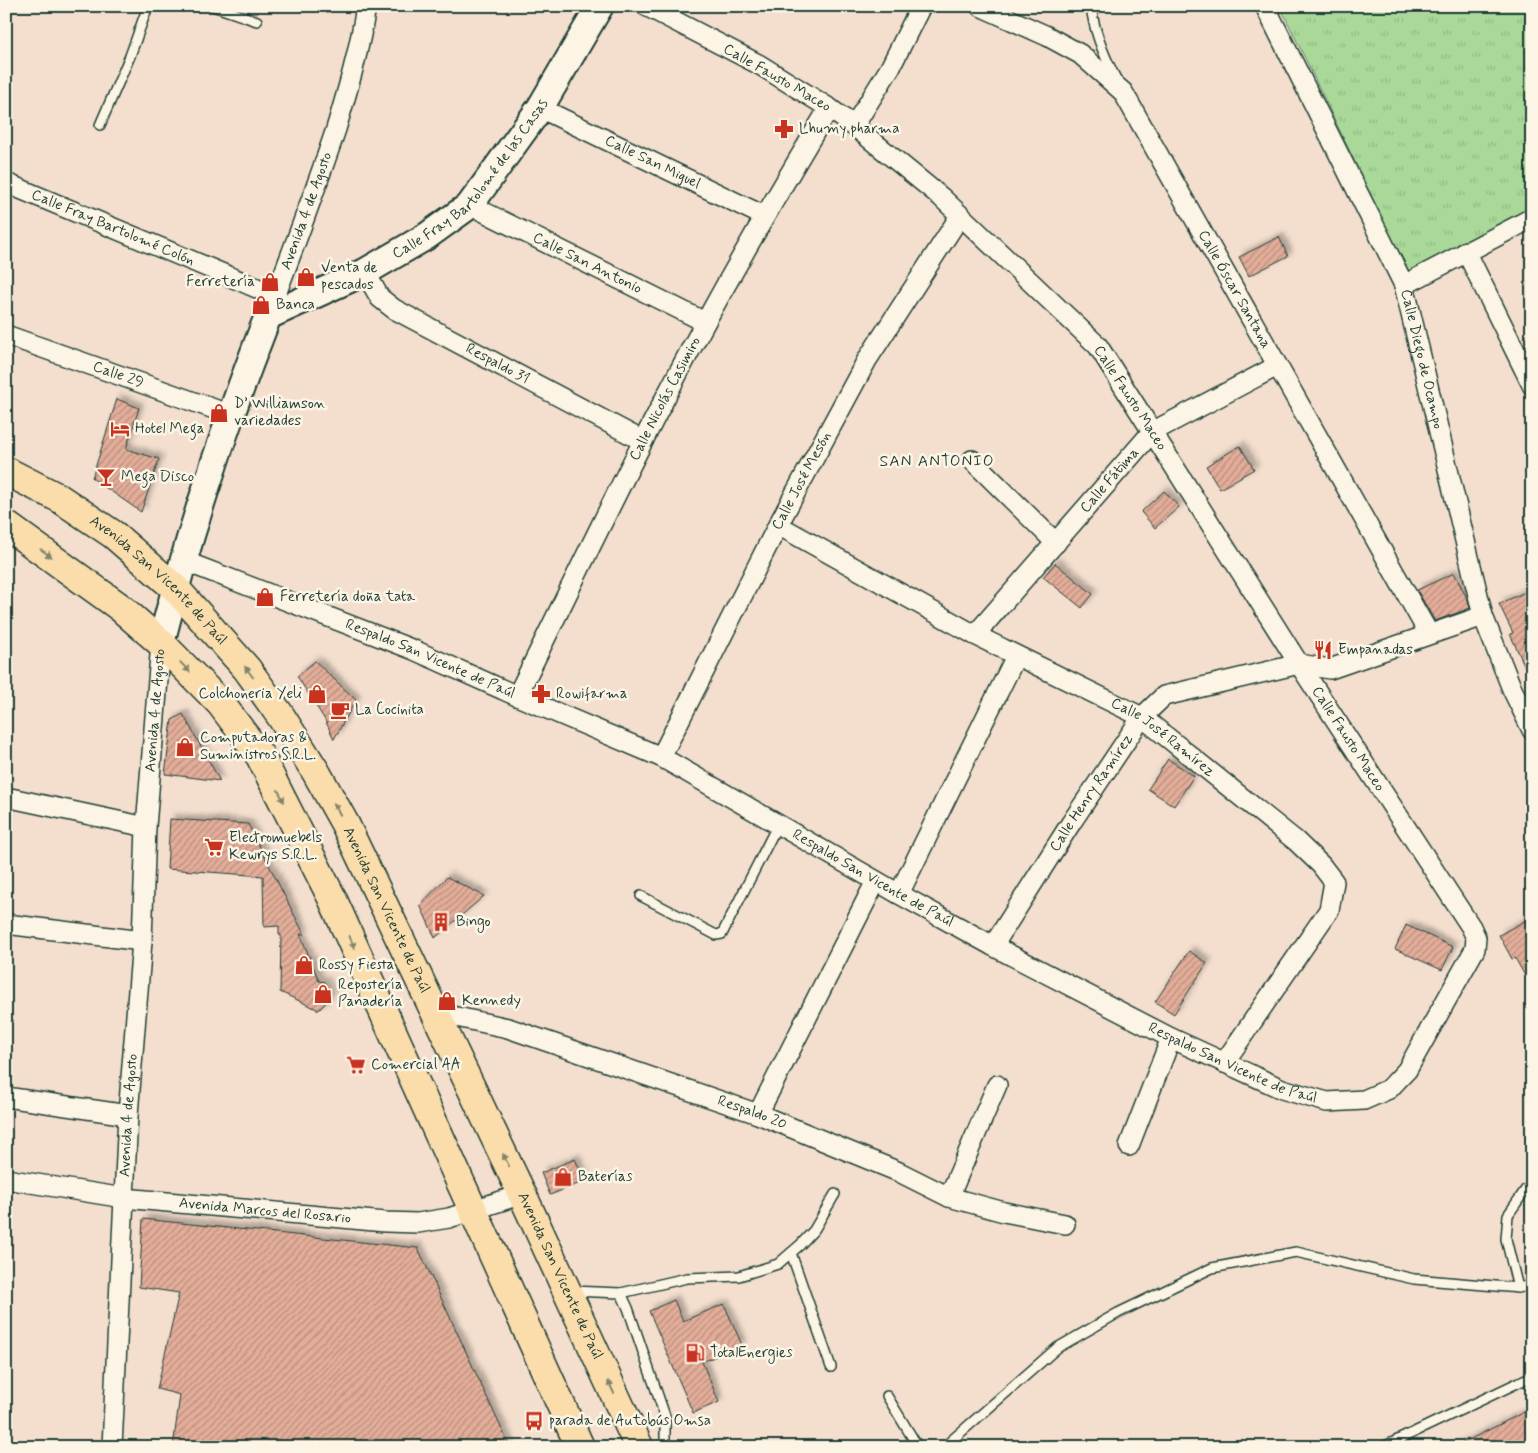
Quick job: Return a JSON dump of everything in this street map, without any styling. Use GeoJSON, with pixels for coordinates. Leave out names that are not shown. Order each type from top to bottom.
{"type":"FeatureCollection","features":[{"type":"Feature","properties":{"kind":"main road","name":"Calle Fray Bartolomé de las Casas"},"geometry":{"type":"LineString","coordinates":[[272,306],[365,272],[427,236],[470,205],[540,108],[600,6]]}},
{"type":"Feature","properties":{"kind":"main road","name":"Avenida 4 de Agosto"},"geometry":{"type":"LineString","coordinates":[[161,643],[175,588],[231,415],[272,306]]}},
{"type":"Feature","properties":{"kind":"main road","name":"Avenida San Vicente de Paúl"},"geometry":{"type":"LineString","coordinates":[[6,471],[59,498],[114,535],[175,588],[247,669],[280,716],[316,772],[345,824],[522,1194],[639,1447]]}},
{"type":"Feature","properties":{"kind":"main road"},"geometry":{"type":"LineString","coordinates":[[6,525],[121,608],[161,643],[221,704],[260,756],[332,898],[580,1447]]}},
{"type":"Feature","properties":{"kind":"street","name":"Avenida 4 de Agosto"},"geometry":{"type":"LineString","coordinates":[[272,306],[343,106],[362,36],[366,6]]}},
{"type":"Feature","properties":{"kind":"street","name":"Calle Fausto Maceo"},"geometry":{"type":"LineString","coordinates":[[646,6],[760,65],[854,126],[941,197],[1098,346],[1299,664],[1471,927]]}},
{"type":"Feature","properties":{"kind":"street"},"geometry":{"type":"LineString","coordinates":[[854,126],[890,68],[921,6]]}},
{"type":"Feature","properties":{"kind":"street","name":"Calle Óscar Santana"},"geometry":{"type":"LineString","coordinates":[[980,6],[1047,36],[1080,54],[1124,92],[1429,634]]}},
{"type":"Feature","properties":{"kind":"street","name":"Calle Diego de Ocampo"},"geometry":{"type":"LineString","coordinates":[[1265,6],[1404,285],[1483,616],[1512,688],[1532,730]]}},
{"type":"Feature","properties":{"kind":"street","name":"Calle San Miguel"},"geometry":{"type":"LineString","coordinates":[[540,108],[764,216]]}},
{"type":"Feature","properties":{"kind":"street","name":"Calle Nicolás Casimiro"},"geometry":{"type":"LineString","coordinates":[[517,696],[643,441],[705,322],[764,216],[829,108]]}},
{"type":"Feature","properties":{"kind":"street","name":"Calle Fray Bartolomé Colón"},"geometry":{"type":"LineString","coordinates":[[6,183],[135,235],[272,306]]}},
{"type":"Feature","properties":{"kind":"street","name":"Calle San Antonio"},"geometry":{"type":"LineString","coordinates":[[470,205],[705,322]]}},
{"type":"Feature","properties":{"kind":"street","name":"Calle José Mesón"},"geometry":{"type":"LineString","coordinates":[[661,757],[778,525],[867,360],[960,216]]}},
{"type":"Feature","properties":{"kind":"street"},"geometry":{"type":"LineString","coordinates":[[1404,285],[1532,218]]}},
{"type":"Feature","properties":{"kind":"street"},"geometry":{"type":"LineString","coordinates":[[1466,251],[1532,386]]}},
{"type":"Feature","properties":{"kind":"street","name":"Respaldo 31"},"geometry":{"type":"LineString","coordinates":[[365,272],[380,298],[394,310],[643,441]]}},
{"type":"Feature","properties":{"kind":"street","name":"Calle 29"},"geometry":{"type":"LineString","coordinates":[[6,334],[231,415]]}},
{"type":"Feature","properties":{"kind":"street","name":"Calle Fátima"},"geometry":{"type":"LineString","coordinates":[[975,635],[1152,432],[1277,366]]}},
{"type":"Feature","properties":{"kind":"street"},"geometry":{"type":"LineString","coordinates":[[972,460],[1056,543]]}},
{"type":"Feature","properties":{"kind":"street","name":"Calle José Ramírez"},"geometry":{"type":"LineString","coordinates":[[778,525],[975,635],[1142,717],[1296,841],[1322,865],[1334,882],[1328,910],[1224,1064]]}},
{"type":"Feature","properties":{"kind":"street","name":"Respaldo San Vicente de Paúl"},"geometry":{"type":"LineString","coordinates":[[184,561],[414,650],[661,757],[993,946],[1171,1038],[1282,1090],[1327,1102],[1364,1100],[1389,1089],[1407,1070],[1474,950],[1476,938],[1471,927]]}},
{"type":"Feature","properties":{"kind":"street","name":"Calle Henry Ramírez"},"geometry":{"type":"LineString","coordinates":[[993,946],[1071,823],[1142,717],[1164,696],[1299,664],[1330,669],[1483,616]]}},
{"type":"Feature","properties":{"kind":"street","name":"Avenida 4 de Agosto"},"geometry":{"type":"LineString","coordinates":[[112,1447],[128,1115],[142,941],[146,827],[161,643]]}},
{"type":"Feature","properties":{"kind":"street"},"geometry":{"type":"LineString","coordinates":[[899,894],[1016,656]]}},
{"type":"Feature","properties":{"kind":"street"},"geometry":{"type":"LineString","coordinates":[[6,797],[146,827]]}},
{"type":"Feature","properties":{"kind":"street"},"geometry":{"type":"LineString","coordinates":[[758,1114],[876,881]]}},
{"type":"Feature","properties":{"kind":"street"},"geometry":{"type":"LineString","coordinates":[[6,924],[142,941]]}},
{"type":"Feature","properties":{"kind":"street","name":"Respaldo 20"},"geometry":{"type":"LineString","coordinates":[[434,1012],[508,1028],[758,1114],[899,1172],[949,1197],[1004,1212],[1065,1224]]}},
{"type":"Feature","properties":{"kind":"street"},"geometry":{"type":"LineString","coordinates":[[1129,1146],[1171,1038]]}},
{"type":"Feature","properties":{"kind":"street"},"geometry":{"type":"LineString","coordinates":[[949,1197],[996,1085]]}},
{"type":"Feature","properties":{"kind":"street"},"geometry":{"type":"LineString","coordinates":[[6,1097],[128,1115]]}},
{"type":"Feature","properties":{"kind":"street","name":"Avenida Marcos del Rosario"},"geometry":{"type":"LineString","coordinates":[[6,1180],[124,1198],[385,1222],[418,1223],[449,1218],[522,1194]]}},
{"type":"Feature","properties":{"kind":"lane"},"geometry":{"type":"LineString","coordinates":[[100,125],[130,56],[148,6]]}},
{"type":"Feature","properties":{"kind":"lane"},"geometry":{"type":"LineString","coordinates":[[213,6],[257,22]]}},
{"type":"Feature","properties":{"kind":"lane"},"geometry":{"type":"LineString","coordinates":[[1091,6],[1093,22],[1105,59],[1124,92]]}},
{"type":"Feature","properties":{"kind":"lane"},"geometry":{"type":"LineString","coordinates":[[641,896],[716,936],[722,934],[778,824]]}},
{"type":"Feature","properties":{"kind":"lane"},"geometry":{"type":"LineString","coordinates":[[1518,1288],[1506,1239],[1508,1215],[1526,1189],[1532,1187]]}},
{"type":"Feature","properties":{"kind":"lane"},"geometry":{"type":"LineString","coordinates":[[566,1291],[621,1293],[687,1278],[739,1276],[778,1264],[814,1230],[835,1194]]}},
{"type":"Feature","properties":{"kind":"lane"},"geometry":{"type":"LineString","coordinates":[[944,1447],[1057,1348],[1118,1313],[1212,1268],[1296,1252],[1414,1279],[1518,1288],[1532,1285]]}},
{"type":"Feature","properties":{"kind":"lane"},"geometry":{"type":"LineString","coordinates":[[790,1253],[831,1367]]}},
{"type":"Feature","properties":{"kind":"lane"},"geometry":{"type":"LineString","coordinates":[[621,1293],[628,1308],[665,1416],[664,1447]]}},
{"type":"Feature","properties":{"kind":"lane"},"geometry":{"type":"LineString","coordinates":[[1383,1447],[1532,1376]]}},
{"type":"Feature","properties":{"kind":"lane"},"geometry":{"type":"LineString","coordinates":[[886,1396],[918,1447]]}},
{"type":"Feature","properties":{"kind":"green space"},"geometry":{"type":"Polygon","coordinates":[[[1280,6],[1532,6],[1532,213],[1409,275],[1280,6]]]}},
{"type":"Feature","properties":{"kind":"building"},"geometry":{"type":"Polygon","coordinates":[[[1279,237],[1288,256],[1249,276],[1239,257],[1279,237]]]}},
{"type":"Feature","properties":{"kind":"building"},"geometry":{"type":"Polygon","coordinates":[[[117,399],[139,408],[126,449],[159,459],[141,512],[92,478],[117,399]]]}},
{"type":"Feature","properties":{"kind":"building"},"geometry":{"type":"Polygon","coordinates":[[[1240,446],[1254,469],[1220,489],[1206,466],[1240,446]]]}},
{"type":"Feature","properties":{"kind":"building"},"geometry":{"type":"Polygon","coordinates":[[[1164,491],[1179,507],[1155,528],[1141,512],[1164,491]]]}},
{"type":"Feature","properties":{"kind":"building"},"geometry":{"type":"Polygon","coordinates":[[[1055,563],[1093,594],[1082,608],[1043,577],[1055,563]]]}},
{"type":"Feature","properties":{"kind":"building"},"geometry":{"type":"Polygon","coordinates":[[[1454,573],[1468,600],[1470,608],[1435,621],[1417,590],[1454,573]]]}},
{"type":"Feature","properties":{"kind":"building"},"geometry":{"type":"Polygon","coordinates":[[[1532,589],[1532,682],[1510,634],[1513,633],[1499,604],[1532,589]]]}},
{"type":"Feature","properties":{"kind":"building"},"geometry":{"type":"Polygon","coordinates":[[[315,661],[356,700],[334,739],[325,720],[297,676],[315,661]]]}},
{"type":"Feature","properties":{"kind":"building","name":"Computadoras & Suministros S.R.L."},"geometry":{"type":"Polygon","coordinates":[[[183,714],[220,781],[165,774],[172,720],[183,714]]]}},
{"type":"Feature","properties":{"kind":"building"},"geometry":{"type":"Polygon","coordinates":[[[1168,759],[1194,776],[1174,806],[1148,789],[1168,759]]]}},
{"type":"Feature","properties":{"kind":"building"},"geometry":{"type":"Polygon","coordinates":[[[170,819],[248,824],[304,934],[300,934],[319,981],[325,982],[331,997],[319,1010],[280,992],[281,935],[279,935],[279,926],[264,927],[263,876],[167,869],[170,819]]]}},
{"type":"Feature","properties":{"kind":"building","name":"Bingo"},"geometry":{"type":"Polygon","coordinates":[[[447,877],[484,896],[435,938],[420,905],[447,877]]]}},
{"type":"Feature","properties":{"kind":"building"},"geometry":{"type":"Polygon","coordinates":[[[1532,917],[1532,988],[1515,958],[1512,959],[1499,935],[1532,917]]]}},
{"type":"Feature","properties":{"kind":"building"},"geometry":{"type":"Polygon","coordinates":[[[1406,925],[1453,947],[1442,970],[1395,949],[1406,925]]]}},
{"type":"Feature","properties":{"kind":"building"},"geometry":{"type":"Polygon","coordinates":[[[1189,951],[1207,963],[1174,1014],[1155,1002],[1189,951]]]}},
{"type":"Feature","properties":{"kind":"building","name":"Baterías"},"geometry":{"type":"Polygon","coordinates":[[[575,1159],[585,1181],[550,1195],[541,1173],[575,1159]]]}},
{"type":"Feature","properties":{"kind":"building"},"geometry":{"type":"Polygon","coordinates":[[[143,1219],[418,1248],[510,1447],[173,1447],[180,1395],[157,1389],[179,1293],[139,1287],[143,1219]]]}},
{"type":"Feature","properties":{"kind":"building","name":"TotalEnergies"},"geometry":{"type":"Polygon","coordinates":[[[674,1300],[683,1321],[724,1304],[742,1345],[702,1362],[719,1402],[693,1413],[649,1311],[674,1300]]]}},
{"type":"Feature","properties":{"kind":"building"},"geometry":{"type":"Polygon","coordinates":[[[1532,1408],[1532,1447],[1455,1447],[1532,1408]]]}},
{"type":"Feature","properties":{"kind":"place","name":"Lhumy pharma"},"geometry":{"type":"Point","coordinates":[784,129]}},
{"type":"Feature","properties":{"kind":"place","name":"Venta de pescados"},"geometry":{"type":"Point","coordinates":[306,277]}},
{"type":"Feature","properties":{"kind":"place","name":"Ferretería"},"geometry":{"type":"Point","coordinates":[270,282]}},
{"type":"Feature","properties":{"kind":"place","name":"Banca"},"geometry":{"type":"Point","coordinates":[261,305]}},
{"type":"Feature","properties":{"kind":"place","name":"D’ Williamson variedades"},"geometry":{"type":"Point","coordinates":[219,413]}},
{"type":"Feature","properties":{"kind":"place","name":"Hotel Mega"},"geometry":{"type":"Point","coordinates":[120,429]}},
{"type":"Feature","properties":{"kind":"place","name":"Mega Disco"},"geometry":{"type":"Point","coordinates":[106,477]}},
{"type":"Feature","properties":{"kind":"place","name":"Ferretería doña tata"},"geometry":{"type":"Point","coordinates":[265,597]}},
{"type":"Feature","properties":{"kind":"place","name":"Empanadas"},"geometry":{"type":"Point","coordinates":[1323,650]}},
{"type":"Feature","properties":{"kind":"place","name":"Colchoneria Yeli"},"geometry":{"type":"Point","coordinates":[317,694]}},
{"type":"Feature","properties":{"kind":"place","name":"Rowifarma"},"geometry":{"type":"Point","coordinates":[541,694]}},
{"type":"Feature","properties":{"kind":"place","name":"La Cocinita"},"geometry":{"type":"Point","coordinates":[340,710]}},
{"type":"Feature","properties":{"kind":"place","name":"Computadoras & Suministros S.R.L."},"geometry":{"type":"Point","coordinates":[185,747]}},
{"type":"Feature","properties":{"kind":"place","name":"Electromuebels Kewrys S.R.L."},"geometry":{"type":"Point","coordinates":[214,847]}},
{"type":"Feature","properties":{"kind":"place","name":"Bingo"},"geometry":{"type":"Point","coordinates":[441,922]}},
{"type":"Feature","properties":{"kind":"place","name":"Rossy Fiesta"},"geometry":{"type":"Point","coordinates":[304,965]}},
{"type":"Feature","properties":{"kind":"place","name":"Repostería Panadería"},"geometry":{"type":"Point","coordinates":[323,994]}},
{"type":"Feature","properties":{"kind":"place","name":"Kennedy"},"geometry":{"type":"Point","coordinates":[447,1001]}},
{"type":"Feature","properties":{"kind":"place","name":"Comercial AA"},"geometry":{"type":"Point","coordinates":[356,1065]}},
{"type":"Feature","properties":{"kind":"place","name":"Baterías"},"geometry":{"type":"Point","coordinates":[563,1177]}},
{"type":"Feature","properties":{"kind":"place","name":"TotalEnergies"},"geometry":{"type":"Point","coordinates":[695,1353]}},
{"type":"Feature","properties":{"kind":"place","name":"parada de Autobús Omsa"},"geometry":{"type":"Point","coordinates":[534,1421]}},
{"type":"Feature","properties":{"kind":"district","name":"SAN ANTONIO"},"geometry":{"type":"Point","coordinates":[937,461]}}]}
